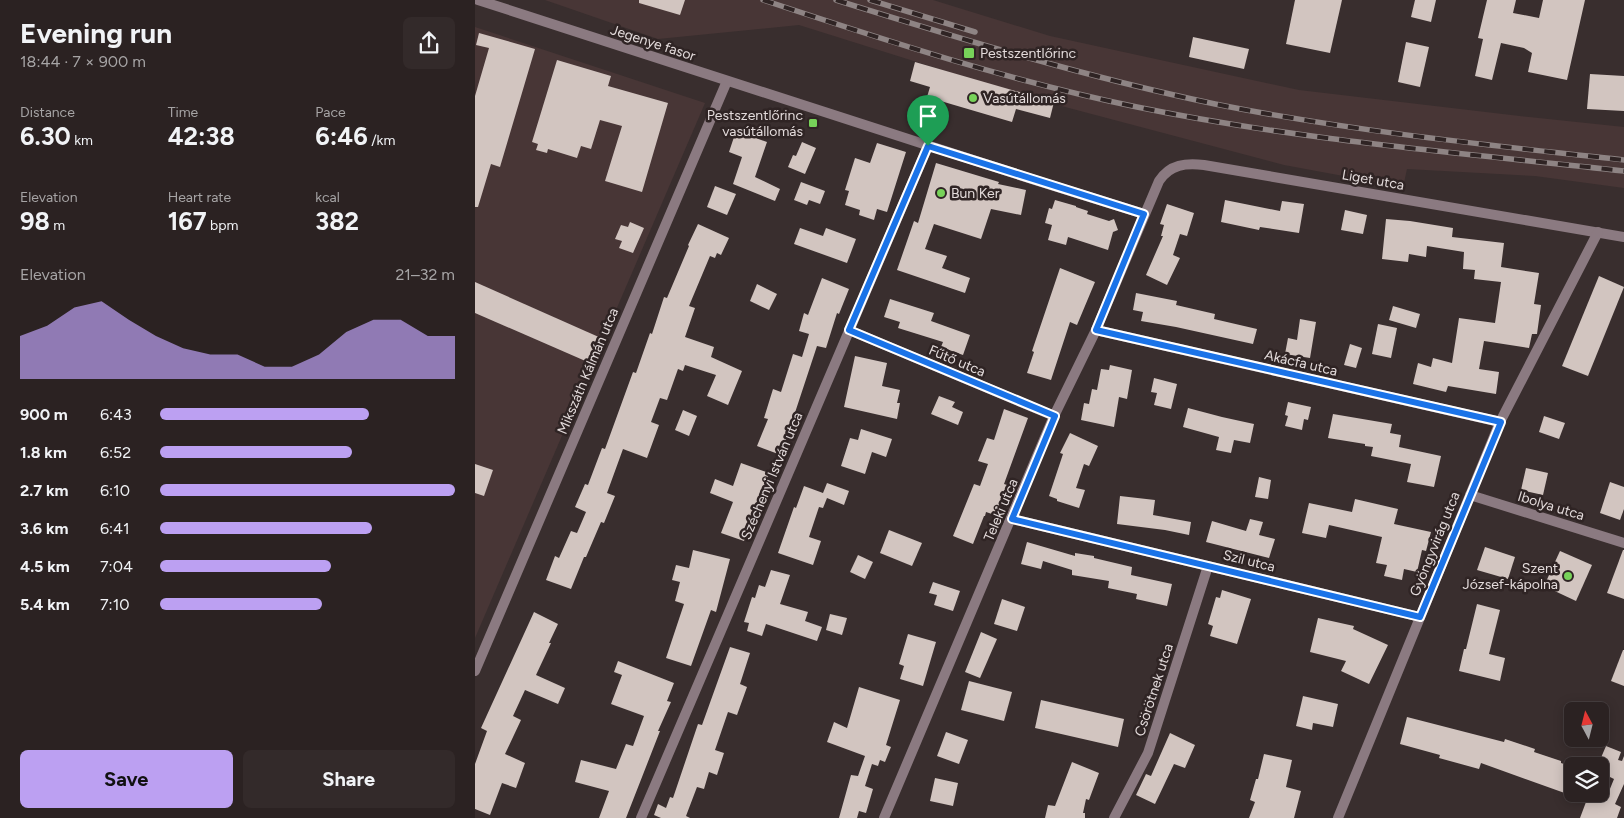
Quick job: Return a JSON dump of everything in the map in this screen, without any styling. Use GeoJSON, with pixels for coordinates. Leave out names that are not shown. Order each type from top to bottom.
{"type":"FeatureCollection","features":[{"type":"Feature","properties":{"kind":"street","name":"Jegenye fasor"},"geometry":{"type":"LineString","coordinates":[[478,0],[1144,214]]}},
{"type":"Feature","properties":{"kind":"street","name":"Mikszáth Kálmán utca"},"geometry":{"type":"LineString","coordinates":[[475,671],[727,81]]}},
{"type":"Feature","properties":{"kind":"street","name":"Széchenyi István utca"},"geometry":{"type":"LineString","coordinates":[[641,818],[928,146]]}},
{"type":"Feature","properties":{"kind":"street","name":"Liget utca"},"geometry":{"type":"LineString","coordinates":[[1144,214],[1163,175],[1178,165],[1193,164],[1624,237]]}},
{"type":"Feature","properties":{"kind":"street","name":"Teleki utca"},"geometry":{"type":"LineString","coordinates":[[885,818],[1055,416],[1096,330],[1144,214]]}},
{"type":"Feature","properties":{"kind":"street","name":"Gyöngyvirág utca"},"geometry":{"type":"LineString","coordinates":[[1338,818],[1501,422],[1598,232]]}},
{"type":"Feature","properties":{"kind":"street","name":"Fűtő utca"},"geometry":{"type":"LineString","coordinates":[[849,330],[1055,416]]}},
{"type":"Feature","properties":{"kind":"street","name":"Akácfa utca"},"geometry":{"type":"LineString","coordinates":[[1096,330],[1501,422]]}},
{"type":"Feature","properties":{"kind":"street","name":"Ibolya utca"},"geometry":{"type":"LineString","coordinates":[[1470,495],[1624,543]]}},
{"type":"Feature","properties":{"kind":"street","name":"Szil utca"},"geometry":{"type":"LineString","coordinates":[[1012,519],[1420,617]]}},
{"type":"Feature","properties":{"kind":"street","name":"Csörötnek utca"},"geometry":{"type":"LineString","coordinates":[[1114,818],[1149,753],[1207,566]]}},
{"type":"Feature","properties":{"kind":"shaded area"},"geometry":{"type":"Polygon","coordinates":[[[545,0],[933,0],[1050,36],[1299,90],[1624,127],[1624,188],[1535,176],[1407,169],[1403,187],[1284,165],[1035,99],[799,25],[658,39],[545,0]]]}},
{"type":"Feature","properties":{"kind":"shaded area"},"geometry":{"type":"Polygon","coordinates":[[[475,27],[705,103],[475,638],[475,27]]]}},
{"type":"Feature","properties":{"kind":"building"},"geometry":{"type":"Polygon","coordinates":[[[639,0],[685,0],[680,15],[639,3],[639,0]]]}},
{"type":"Feature","properties":{"kind":"building"},"geometry":{"type":"Polygon","coordinates":[[[1295,0],[1342,0],[1330,53],[1286,44],[1295,0]]]}},
{"type":"Feature","properties":{"kind":"building"},"geometry":{"type":"Polygon","coordinates":[[[1415,0],[1436,0],[1431,22],[1411,17],[1415,0]]]}},
{"type":"Feature","properties":{"kind":"building"},"geometry":{"type":"Polygon","coordinates":[[[1487,0],[1516,0],[1513,13],[1539,18],[1543,0],[1585,0],[1567,80],[1528,72],[1532,53],[1524,48],[1501,43],[1492,80],[1475,76],[1483,39],[1478,38],[1487,0]]]}},
{"type":"Feature","properties":{"kind":"building"},"geometry":{"type":"Polygon","coordinates":[[[479,33],[535,49],[500,167],[491,164],[478,207],[475,207],[475,96],[489,48],[476,45],[479,33]]]}},
{"type":"Feature","properties":{"kind":"building"},"geometry":{"type":"Polygon","coordinates":[[[1193,37],[1249,49],[1244,69],[1189,57],[1193,37]]]}},
{"type":"Feature","properties":{"kind":"building"},"geometry":{"type":"Polygon","coordinates":[[[1406,42],[1429,47],[1420,87],[1398,82],[1406,42]]]}},
{"type":"Feature","properties":{"kind":"building"},"geometry":{"type":"Polygon","coordinates":[[[557,60],[611,76],[608,86],[668,103],[642,192],[605,181],[622,126],[600,120],[591,149],[581,146],[577,158],[548,149],[547,153],[536,150],[538,144],[532,142],[557,60]]]}},
{"type":"Feature","properties":{"kind":"building"},"geometry":{"type":"Polygon","coordinates":[[[915,62],[1054,102],[1050,118],[1016,109],[1012,122],[927,97],[930,87],[910,81],[915,62]]]}},
{"type":"Feature","properties":{"kind":"building"},"geometry":{"type":"Polygon","coordinates":[[[1590,74],[1624,76],[1624,111],[1587,109],[1590,74]]]}},
{"type":"Feature","properties":{"kind":"building"},"geometry":{"type":"Polygon","coordinates":[[[736,131],[767,142],[755,177],[780,189],[775,201],[733,184],[742,157],[729,152],[736,131]]]}},
{"type":"Feature","properties":{"kind":"building"},"geometry":{"type":"Polygon","coordinates":[[[802,142],[816,148],[805,174],[788,167],[793,155],[796,156],[802,142]]]}},
{"type":"Feature","properties":{"kind":"building"},"geometry":{"type":"Polygon","coordinates":[[[877,143],[906,152],[887,212],[877,209],[874,220],[859,215],[860,210],[845,205],[849,191],[845,190],[855,158],[870,163],[877,143]]]}},
{"type":"Feature","properties":{"kind":"building"},"geometry":{"type":"Polygon","coordinates":[[[936,163],[999,182],[998,184],[1026,190],[1021,215],[991,209],[981,239],[934,224],[925,249],[947,256],[942,268],[970,278],[965,293],[897,270],[914,221],[918,223],[936,163]]]}},
{"type":"Feature","properties":{"kind":"building"},"geometry":{"type":"Polygon","coordinates":[[[801,182],[825,191],[820,204],[809,200],[807,205],[794,200],[801,182]]]}},
{"type":"Feature","properties":{"kind":"building"},"geometry":{"type":"Polygon","coordinates":[[[715,186],[736,194],[727,215],[707,207],[715,186]]]}},
{"type":"Feature","properties":{"kind":"building"},"geometry":{"type":"Polygon","coordinates":[[[1055,200],[1088,211],[1087,214],[1109,221],[1114,219],[1118,230],[1113,232],[1108,250],[1068,237],[1066,245],[1048,240],[1052,225],[1045,223],[1049,208],[1052,209],[1055,200]]]}},
{"type":"Feature","properties":{"kind":"building"},"geometry":{"type":"Polygon","coordinates":[[[1225,200],[1280,211],[1282,201],[1304,204],[1299,233],[1260,227],[1259,230],[1221,222],[1225,200]]]}},
{"type":"Feature","properties":{"kind":"building"},"geometry":{"type":"Polygon","coordinates":[[[1167,204],[1194,213],[1187,236],[1180,234],[1173,255],[1180,258],[1167,285],[1146,275],[1163,236],[1161,236],[1164,225],[1160,224],[1167,204]]]}},
{"type":"Feature","properties":{"kind":"building"},"geometry":{"type":"Polygon","coordinates":[[[1345,210],[1367,215],[1363,234],[1341,230],[1345,210]]]}},
{"type":"Feature","properties":{"kind":"building"},"geometry":{"type":"Polygon","coordinates":[[[1386,219],[1453,228],[1452,237],[1504,243],[1501,267],[1539,273],[1534,304],[1541,305],[1537,334],[1532,334],[1529,348],[1484,341],[1479,369],[1499,372],[1496,394],[1448,386],[1446,392],[1413,384],[1418,363],[1431,367],[1433,358],[1452,363],[1459,318],[1495,323],[1501,282],[1474,279],[1475,270],[1463,269],[1464,252],[1427,246],[1426,257],[1409,254],[1408,262],[1382,259],[1386,219]]]}},
{"type":"Feature","properties":{"kind":"building"},"geometry":{"type":"Polygon","coordinates":[[[630,222],[644,228],[633,253],[619,248],[622,241],[615,239],[621,225],[628,227],[630,222]]]}},
{"type":"Feature","properties":{"kind":"building"},"geometry":{"type":"Polygon","coordinates":[[[698,224],[729,238],[721,255],[717,253],[715,258],[710,256],[689,306],[695,308],[685,337],[714,347],[711,357],[742,371],[728,405],[707,396],[716,375],[685,365],[683,371],[678,369],[667,400],[660,398],[651,422],[659,425],[647,458],[623,449],[607,493],[615,496],[604,523],[601,522],[586,557],[584,557],[571,589],[546,580],[555,556],[559,558],[571,531],[577,533],[586,512],[575,507],[585,484],[588,485],[602,448],[605,449],[633,372],[636,373],[650,333],[652,334],[664,297],[667,298],[698,224]]]}},
{"type":"Feature","properties":{"kind":"building"},"geometry":{"type":"Polygon","coordinates":[[[800,228],[823,236],[826,228],[856,239],[847,263],[794,244],[800,228]]]}},
{"type":"Feature","properties":{"kind":"building"},"geometry":{"type":"Polygon","coordinates":[[[1060,268],[1095,282],[1077,325],[1070,322],[1051,380],[1027,373],[1034,352],[1032,351],[1060,268]]]}},
{"type":"Feature","properties":{"kind":"building"},"geometry":{"type":"Polygon","coordinates":[[[1599,276],[1624,287],[1588,376],[1562,366],[1599,276]]]}},
{"type":"Feature","properties":{"kind":"building"},"geometry":{"type":"Polygon","coordinates":[[[822,278],[849,289],[839,314],[837,313],[826,348],[817,346],[781,455],[757,446],[768,419],[764,418],[773,389],[781,392],[793,354],[802,357],[809,334],[799,331],[804,313],[808,315],[822,278]]]}},
{"type":"Feature","properties":{"kind":"building"},"geometry":{"type":"Polygon","coordinates":[[[475,282],[601,338],[590,363],[475,313],[475,282]]]}},
{"type":"Feature","properties":{"kind":"building"},"geometry":{"type":"Polygon","coordinates":[[[757,284],[777,294],[769,310],[750,301],[757,284]]]}},
{"type":"Feature","properties":{"kind":"building"},"geometry":{"type":"Polygon","coordinates":[[[1136,293],[1177,301],[1176,305],[1215,314],[1214,319],[1257,329],[1253,344],[1141,321],[1143,312],[1133,310],[1136,293]]]}},
{"type":"Feature","properties":{"kind":"building"},"geometry":{"type":"Polygon","coordinates":[[[890,299],[934,313],[931,321],[970,335],[963,355],[941,347],[943,342],[898,328],[900,322],[884,317],[890,299]]]}},
{"type":"Feature","properties":{"kind":"building"},"geometry":{"type":"Polygon","coordinates":[[[1393,306],[1420,314],[1416,328],[1389,320],[1393,306]]]}},
{"type":"Feature","properties":{"kind":"building"},"geometry":{"type":"Polygon","coordinates":[[[1300,319],[1316,322],[1310,358],[1285,354],[1288,338],[1297,340],[1300,319]]]}},
{"type":"Feature","properties":{"kind":"building"},"geometry":{"type":"Polygon","coordinates":[[[1378,324],[1397,328],[1391,358],[1372,354],[1378,324]]]}},
{"type":"Feature","properties":{"kind":"building"},"geometry":{"type":"Polygon","coordinates":[[[1350,344],[1362,348],[1356,368],[1344,365],[1350,344]]]}},
{"type":"Feature","properties":{"kind":"building"},"geometry":{"type":"Polygon","coordinates":[[[855,356],[887,363],[882,386],[900,390],[897,403],[900,403],[897,419],[844,407],[855,356]]]}},
{"type":"Feature","properties":{"kind":"building"},"geometry":{"type":"Polygon","coordinates":[[[1110,365],[1132,370],[1127,399],[1119,397],[1114,427],[1081,420],[1084,403],[1089,404],[1092,389],[1097,390],[1101,369],[1109,370],[1110,365]]]}},
{"type":"Feature","properties":{"kind":"building"},"geometry":{"type":"Polygon","coordinates":[[[1154,378],[1177,384],[1171,409],[1154,405],[1157,393],[1151,392],[1154,378]]]}},
{"type":"Feature","properties":{"kind":"building"},"geometry":{"type":"Polygon","coordinates":[[[939,396],[955,402],[952,407],[963,412],[958,425],[931,414],[939,396]]]}},
{"type":"Feature","properties":{"kind":"building"},"geometry":{"type":"Polygon","coordinates":[[[1288,402],[1311,407],[1308,420],[1304,419],[1302,430],[1285,426],[1288,416],[1285,415],[1288,402]]]}},
{"type":"Feature","properties":{"kind":"building"},"geometry":{"type":"Polygon","coordinates":[[[1188,408],[1254,424],[1250,443],[1234,440],[1231,453],[1216,450],[1219,437],[1183,427],[1188,408]]]}},
{"type":"Feature","properties":{"kind":"building"},"geometry":{"type":"Polygon","coordinates":[[[1004,409],[1028,418],[1004,484],[1007,485],[995,515],[986,512],[973,544],[953,536],[974,484],[980,486],[988,464],[978,461],[987,438],[994,440],[1004,409]]]}},
{"type":"Feature","properties":{"kind":"building"},"geometry":{"type":"Polygon","coordinates":[[[683,410],[697,416],[689,436],[675,430],[683,410]]]}},
{"type":"Feature","properties":{"kind":"building"},"geometry":{"type":"Polygon","coordinates":[[[1333,414],[1392,424],[1390,433],[1401,435],[1399,447],[1441,456],[1434,487],[1407,482],[1411,464],[1371,456],[1373,447],[1365,446],[1365,444],[1328,438],[1333,414]]]}},
{"type":"Feature","properties":{"kind":"building"},"geometry":{"type":"Polygon","coordinates":[[[1544,416],[1565,423],[1559,439],[1539,432],[1544,416]]]}},
{"type":"Feature","properties":{"kind":"building"},"geometry":{"type":"Polygon","coordinates":[[[861,429],[892,439],[886,457],[872,452],[865,474],[841,466],[850,438],[858,440],[861,429]]]}},
{"type":"Feature","properties":{"kind":"building"},"geometry":{"type":"Polygon","coordinates":[[[1070,433],[1098,446],[1089,466],[1084,464],[1076,488],[1085,490],[1079,508],[1057,501],[1057,499],[1049,496],[1063,454],[1060,453],[1070,433]]]}},
{"type":"Feature","properties":{"kind":"building"},"geometry":{"type":"Polygon","coordinates":[[[741,463],[769,473],[744,541],[721,533],[733,502],[710,493],[715,479],[733,486],[741,463]]]}},
{"type":"Feature","properties":{"kind":"building"},"geometry":{"type":"Polygon","coordinates":[[[475,464],[493,470],[484,496],[475,493],[475,464]]]}},
{"type":"Feature","properties":{"kind":"building"},"geometry":{"type":"Polygon","coordinates":[[[1526,468],[1548,473],[1543,495],[1521,490],[1526,468]]]}},
{"type":"Feature","properties":{"kind":"building"},"geometry":{"type":"Polygon","coordinates":[[[1259,477],[1271,480],[1268,499],[1255,497],[1259,477]]]}},
{"type":"Feature","properties":{"kind":"building"},"geometry":{"type":"Polygon","coordinates":[[[1610,482],[1624,487],[1624,509],[1620,520],[1600,513],[1610,482]]]}},
{"type":"Feature","properties":{"kind":"building"},"geometry":{"type":"Polygon","coordinates":[[[827,483],[849,491],[844,505],[827,498],[823,508],[819,507],[809,537],[821,541],[813,565],[778,553],[794,507],[796,508],[804,486],[823,493],[827,483]]]}},
{"type":"Feature","properties":{"kind":"building"},"geometry":{"type":"Polygon","coordinates":[[[1120,496],[1155,500],[1153,515],[1191,522],[1189,535],[1117,524],[1120,496]]]}},
{"type":"Feature","properties":{"kind":"building"},"geometry":{"type":"Polygon","coordinates":[[[1355,499],[1398,509],[1394,524],[1431,532],[1426,551],[1422,550],[1417,572],[1404,569],[1402,580],[1384,576],[1387,565],[1376,563],[1382,537],[1329,525],[1326,538],[1302,533],[1309,503],[1352,512],[1355,499]]]}},
{"type":"Feature","properties":{"kind":"building"},"geometry":{"type":"Polygon","coordinates":[[[1250,519],[1263,522],[1259,535],[1275,539],[1269,558],[1206,542],[1212,521],[1246,531],[1250,519]]]}},
{"type":"Feature","properties":{"kind":"building"},"geometry":{"type":"Polygon","coordinates":[[[889,530],[922,543],[912,566],[880,553],[889,530]]]}},
{"type":"Feature","properties":{"kind":"building"},"geometry":{"type":"Polygon","coordinates":[[[1027,542],[1075,556],[1075,553],[1094,556],[1094,558],[1132,567],[1131,575],[1172,584],[1167,606],[1136,599],[1137,594],[1108,588],[1109,581],[1072,575],[1072,570],[1043,561],[1041,569],[1021,564],[1027,542]]]}},
{"type":"Feature","properties":{"kind":"building"},"geometry":{"type":"Polygon","coordinates":[[[1485,547],[1515,557],[1508,579],[1477,570],[1485,547]]]}},
{"type":"Feature","properties":{"kind":"building"},"geometry":{"type":"Polygon","coordinates":[[[693,550],[730,559],[716,612],[711,610],[691,666],[666,658],[684,604],[675,601],[680,582],[672,580],[676,565],[689,568],[693,550]]]}},
{"type":"Feature","properties":{"kind":"building"},"geometry":{"type":"Polygon","coordinates":[[[1624,550],[1624,599],[1607,593],[1624,550]]]}},
{"type":"Feature","properties":{"kind":"building","name":"Szent József-kápolna"},"geometry":{"type":"Polygon","coordinates":[[[1560,551],[1592,565],[1576,601],[1544,586],[1560,551]]]}},
{"type":"Feature","properties":{"kind":"building"},"geometry":{"type":"Polygon","coordinates":[[[858,555],[873,562],[865,579],[850,572],[858,555]]]}},
{"type":"Feature","properties":{"kind":"building"},"geometry":{"type":"Polygon","coordinates":[[[771,570],[790,575],[780,604],[808,612],[805,621],[822,627],[817,641],[766,624],[762,636],[747,631],[749,623],[744,622],[752,597],[755,598],[759,585],[765,587],[771,570]]]}},
{"type":"Feature","properties":{"kind":"building"},"geometry":{"type":"Polygon","coordinates":[[[933,582],[960,591],[953,611],[934,605],[937,595],[929,593],[933,582]]]}},
{"type":"Feature","properties":{"kind":"building"},"geometry":{"type":"Polygon","coordinates":[[[1222,590],[1251,599],[1237,644],[1210,636],[1213,626],[1208,624],[1216,597],[1220,598],[1222,590]]]}},
{"type":"Feature","properties":{"kind":"building"},"geometry":{"type":"Polygon","coordinates":[[[1002,599],[1025,607],[1017,631],[994,624],[1002,599]]]}},
{"type":"Feature","properties":{"kind":"building"},"geometry":{"type":"Polygon","coordinates":[[[1477,604],[1500,610],[1489,654],[1505,658],[1500,681],[1459,671],[1477,604]]]}},
{"type":"Feature","properties":{"kind":"building"},"geometry":{"type":"Polygon","coordinates":[[[534,612],[558,624],[536,675],[565,688],[558,704],[525,690],[513,716],[521,720],[505,754],[525,763],[516,788],[502,783],[490,815],[475,809],[475,764],[487,731],[481,728],[534,612]]]}},
{"type":"Feature","properties":{"kind":"building"},"geometry":{"type":"Polygon","coordinates":[[[830,614],[847,618],[842,635],[826,630],[830,614]]]}},
{"type":"Feature","properties":{"kind":"building"},"geometry":{"type":"Polygon","coordinates":[[[1318,618],[1354,626],[1353,629],[1388,645],[1369,684],[1341,671],[1346,661],[1310,652],[1318,618]]]}},
{"type":"Feature","properties":{"kind":"building"},"geometry":{"type":"Polygon","coordinates":[[[981,632],[997,639],[980,678],[965,672],[981,632]]]}},
{"type":"Feature","properties":{"kind":"building"},"geometry":{"type":"Polygon","coordinates":[[[908,634],[936,642],[923,686],[900,679],[904,666],[899,664],[908,634]]]}},
{"type":"Feature","properties":{"kind":"building"},"geometry":{"type":"Polygon","coordinates":[[[730,647],[750,653],[740,684],[747,687],[737,715],[728,712],[715,750],[724,753],[717,775],[709,772],[704,789],[697,787],[686,816],[690,818],[661,818],[654,815],[658,804],[666,808],[670,797],[673,798],[698,724],[702,725],[730,647]]]}},
{"type":"Feature","properties":{"kind":"building"},"geometry":{"type":"Polygon","coordinates":[[[1624,650],[1624,686],[1611,681],[1624,650]]]}},
{"type":"Feature","properties":{"kind":"building"},"geometry":{"type":"Polygon","coordinates":[[[618,661],[674,683],[667,701],[671,702],[658,731],[660,731],[626,818],[599,818],[609,791],[575,782],[581,760],[616,769],[626,744],[633,746],[644,716],[611,704],[622,675],[614,672],[618,661]]]}},
{"type":"Feature","properties":{"kind":"building"},"geometry":{"type":"Polygon","coordinates":[[[969,681],[1012,692],[1004,721],[961,710],[969,681]]]}},
{"type":"Feature","properties":{"kind":"building"},"geometry":{"type":"Polygon","coordinates":[[[859,687],[900,700],[886,745],[891,747],[885,762],[880,760],[878,766],[872,764],[865,786],[873,789],[866,813],[859,811],[857,818],[839,818],[851,775],[858,776],[865,756],[827,742],[834,722],[847,728],[859,687]]]}},
{"type":"Feature","properties":{"kind":"building"},"geometry":{"type":"Polygon","coordinates":[[[1303,696],[1338,704],[1333,727],[1313,723],[1312,730],[1296,726],[1303,696]]]}},
{"type":"Feature","properties":{"kind":"building"},"geometry":{"type":"Polygon","coordinates":[[[1041,700],[1124,719],[1118,747],[1035,728],[1041,700]]]}},
{"type":"Feature","properties":{"kind":"building"},"geometry":{"type":"Polygon","coordinates":[[[1407,717],[1504,742],[1505,739],[1535,749],[1534,752],[1561,761],[1564,764],[1564,793],[1481,763],[1479,769],[1439,758],[1440,755],[1400,744],[1407,717]]]}},
{"type":"Feature","properties":{"kind":"building"},"geometry":{"type":"Polygon","coordinates":[[[946,732],[968,740],[959,764],[937,756],[946,732]]]}},
{"type":"Feature","properties":{"kind":"building"},"geometry":{"type":"Polygon","coordinates":[[[1170,733],[1195,745],[1185,768],[1174,764],[1155,804],[1136,795],[1146,774],[1151,776],[1170,733]]]}},
{"type":"Feature","properties":{"kind":"building"},"geometry":{"type":"Polygon","coordinates":[[[1609,747],[1621,752],[1618,760],[1622,761],[1624,756],[1624,784],[1615,804],[1621,807],[1617,818],[1580,818],[1586,802],[1609,802],[1609,791],[1614,779],[1609,776],[1609,757],[1601,757],[1605,748],[1609,747]]]}},
{"type":"Feature","properties":{"kind":"building"},"geometry":{"type":"Polygon","coordinates":[[[1264,754],[1292,760],[1286,787],[1301,791],[1294,818],[1249,818],[1255,802],[1250,800],[1256,779],[1258,779],[1264,754]]]}},
{"type":"Feature","properties":{"kind":"building"},"geometry":{"type":"Polygon","coordinates":[[[1072,762],[1099,773],[1089,800],[1086,799],[1083,813],[1085,813],[1085,818],[1045,818],[1048,805],[1055,806],[1072,762]]]}},
{"type":"Feature","properties":{"kind":"building"},"geometry":{"type":"Polygon","coordinates":[[[935,778],[958,783],[953,806],[930,801],[935,778]]]}},
{"type":"Feature","properties":{"kind":"railway"},"geometry":{"type":"LineString","coordinates":[[763,0],[996,73],[1137,107],[1319,137],[1624,171]]}},
{"type":"Feature","properties":{"kind":"railway"},"geometry":{"type":"LineString","coordinates":[[836,0],[1071,70],[1215,104],[1368,130],[1624,160]]}},
{"type":"Feature","properties":{"kind":"railway"},"geometry":{"type":"LineString","coordinates":[[870,0],[975,32]]}},
{"type":"Feature","properties":{"kind":"place","name":"Pestszentlőrinc"},"geometry":{"type":"Point","coordinates":[969,53]}},
{"type":"Feature","properties":{"kind":"place","name":"Vasútállomás"},"geometry":{"type":"Point","coordinates":[973,98]}},
{"type":"Feature","properties":{"kind":"place","name":"Pestszentlőrinc vasútállomás"},"geometry":{"type":"Point","coordinates":[813,123]}},
{"type":"Feature","properties":{"kind":"place","name":"Bun Ker"},"geometry":{"type":"Point","coordinates":[941,193]}},
{"type":"Feature","properties":{"kind":"place","name":"Szent József-kápolna"},"geometry":{"type":"Point","coordinates":[1568,576]}},
{"type":"Feature","properties":{"kind":"route"},"geometry":{"type":"LineString","coordinates":[[928,146],[1144,214],[1096,330],[1501,422],[1420,617],[1012,519],[1055,416],[849,330],[928,146]]}}]}
